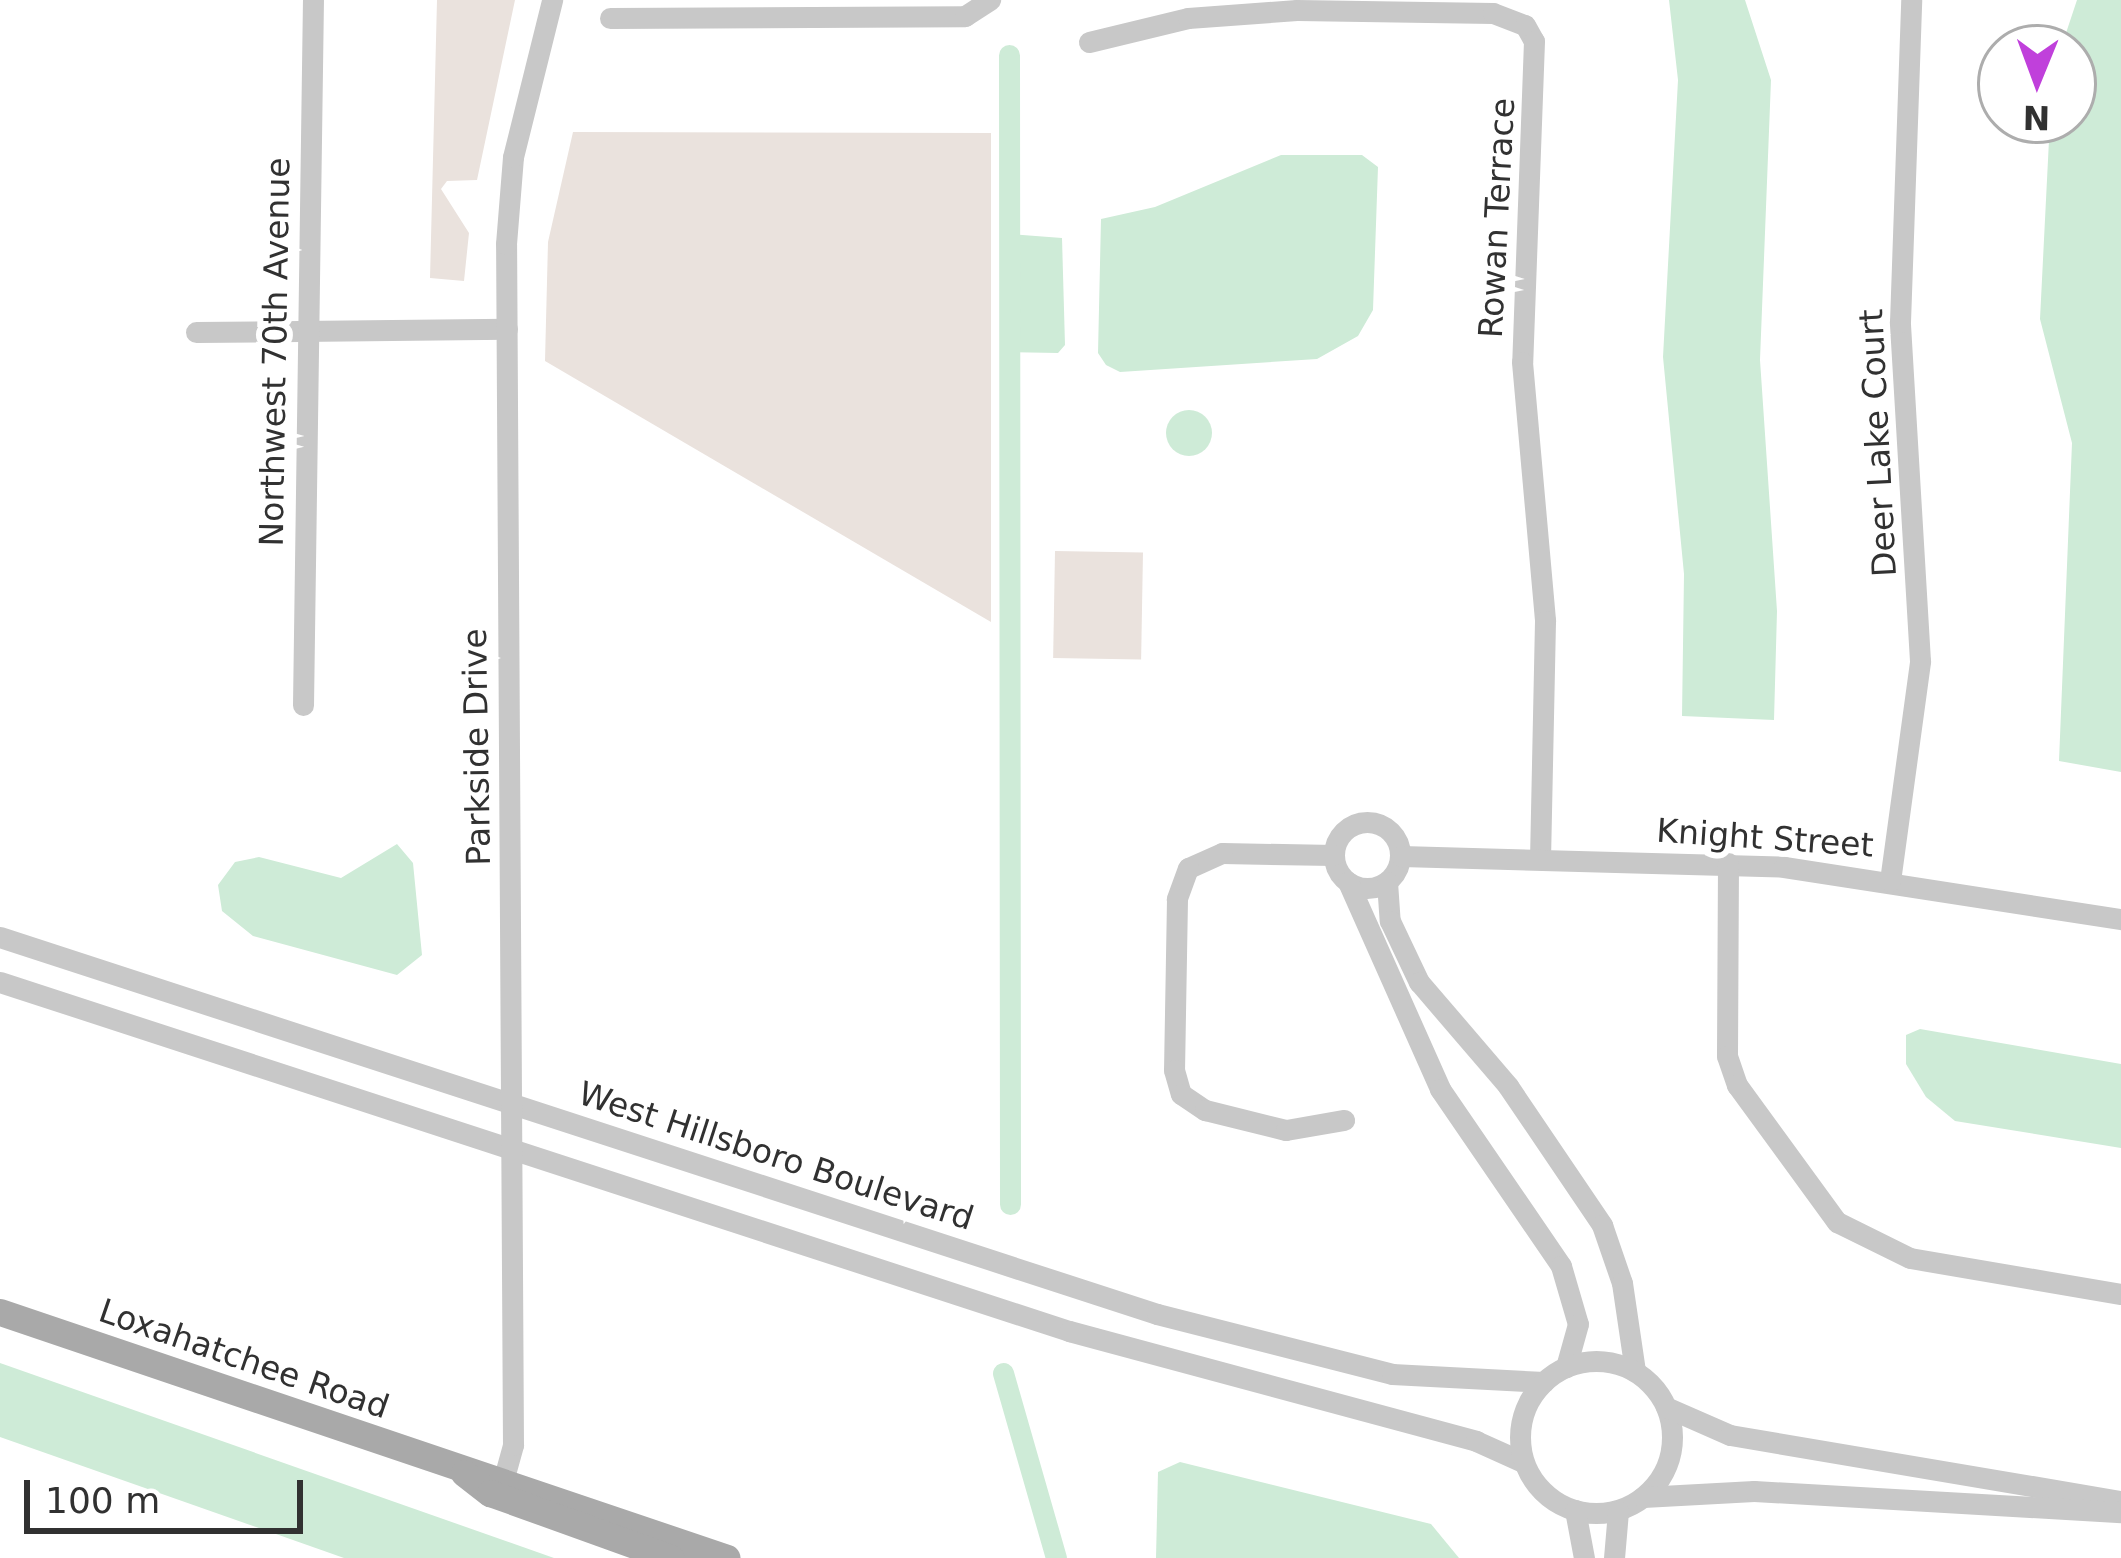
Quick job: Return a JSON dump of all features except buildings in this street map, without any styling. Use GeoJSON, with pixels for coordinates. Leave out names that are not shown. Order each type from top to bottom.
{"type":"FeatureCollection","features":[{"type":"Feature","properties":{"kind":"main road","name":"Loxahatchee Road"},"geometry":{"type":"LineString","coordinates":[[0,1312],[464,1473],[671,1558]]}},
{"type":"Feature","properties":{"kind":"main road","name":"Loxahatchee Road"},"geometry":{"type":"LineString","coordinates":[[502,1487],[727,1558]]}},
{"type":"Feature","properties":{"kind":"street","name":"Northwest 70th Avenue"},"geometry":{"type":"LineString","coordinates":[[303,705],[313,0]]}},
{"type":"Feature","properties":{"kind":"street","name":"Parkside Drive"},"geometry":{"type":"LineString","coordinates":[[502,1487],[513,1445],[506,328],[513,157],[552,0]]}},
{"type":"Feature","properties":{"kind":"street"},"geometry":{"type":"LineString","coordinates":[[610,18],[732,8],[965,16],[990,0]]}},
{"type":"Feature","properties":{"kind":"street","name":"Deer Lake Court"},"geometry":{"type":"LineString","coordinates":[[1891,881],[1920,661],[1900,322],[1912,0]]}},
{"type":"Feature","properties":{"kind":"street","name":"Rowan Terrace"},"geometry":{"type":"LineString","coordinates":[[1089,42],[1188,18],[1297,10],[1493,13],[1525,25],[1534,41],[1522,362],[1545,621],[1540,859]]}},
{"type":"Feature","properties":{"kind":"street"},"geometry":{"type":"LineString","coordinates":[[196,332],[506,328]]}},
{"type":"Feature","properties":{"kind":"street"},"geometry":{"type":"LineString","coordinates":[[1334,855],[1344,832],[1368,822],[1391,832],[1401,856],[1387,882],[1390,921],[1419,982],[1508,1086],[1602,1226],[1622,1282],[1634,1371]]}},
{"type":"Feature","properties":{"kind":"street"},"geometry":{"type":"LineString","coordinates":[[1334,855],[1222,853],[1188,868],[1178,899],[1174,1070],[1181,1094],[1205,1110],[1286,1130],[1344,1120]]}},
{"type":"Feature","properties":{"kind":"street"},"geometry":{"type":"LineString","coordinates":[[1334,855],[1440,1089],[1561,1266],[1578,1324],[1566,1366]]}},
{"type":"Feature","properties":{"kind":"street","name":"Knight Street"},"geometry":{"type":"LineString","coordinates":[[1401,856],[1728,862],[1891,881],[2121,919]]}},
{"type":"Feature","properties":{"kind":"street"},"geometry":{"type":"LineString","coordinates":[[1728,862],[1726,1056],[1737,1085],[1837,1222],[1910,1258],[2121,1294]]}},
{"type":"Feature","properties":{"kind":"street"},"geometry":{"type":"LineString","coordinates":[[1348,882],[1387,882]]}},
{"type":"Feature","properties":{"kind":"street","name":"West Hillsboro Boulevard"},"geometry":{"type":"LineString","coordinates":[[0,937],[1245,1338],[1418,1378],[1544,1382]]}},
{"type":"Feature","properties":{"kind":"street"},"geometry":{"type":"LineString","coordinates":[[0,982],[1070,1331],[1475,1441],[1523,1462]]}},
{"type":"Feature","properties":{"kind":"street"},"geometry":{"type":"LineString","coordinates":[[2121,1501],[1730,1435],[1666,1407],[1634,1371],[1600,1360],[1566,1366],[1544,1382],[1521,1425],[1523,1462],[1543,1492],[1575,1510],[1618,1511],[1643,1497],[1767,1491],[2121,1512]]}},
{"type":"Feature","properties":{"kind":"street"},"geometry":{"type":"LineString","coordinates":[[1643,1497],[1670,1457],[1666,1407]]}},
{"type":"Feature","properties":{"kind":"street"},"geometry":{"type":"LineString","coordinates":[[1575,1510],[1585,1555]]}},
{"type":"Feature","properties":{"kind":"street"},"geometry":{"type":"LineString","coordinates":[[1614,1558],[1618,1511]]}},
{"type":"Feature","properties":{"kind":"shaded area"},"geometry":{"type":"Polygon","coordinates":[[[437,0],[515,0],[477,180],[447,181],[441,189],[469,233],[464,281],[430,278],[437,0]]]}},
{"type":"Feature","properties":{"kind":"shaded area"},"geometry":{"type":"Polygon","coordinates":[[[1669,0],[1745,0],[1771,80],[1760,360],[1777,611],[1774,720],[1682,716],[1684,574],[1663,357],[1678,80],[1669,0]]]}},
{"type":"Feature","properties":{"kind":"shaded area"},"geometry":{"type":"Polygon","coordinates":[[[2077,0],[2121,0],[2121,772],[2059,761],[2072,443],[2040,319],[2049,144],[2097,144],[2097,24],[2069,24],[2077,0]]]}},
{"type":"Feature","properties":{"kind":"shaded area"},"geometry":{"type":"Polygon","coordinates":[[[573,132],[991,133],[991,622],[545,361],[548,242],[573,132]]]}},
{"type":"Feature","properties":{"kind":"shaded area"},"geometry":{"type":"Polygon","coordinates":[[[1281,155],[1362,155],[1378,167],[1373,310],[1358,336],[1317,359],[1120,372],[1106,365],[1098,353],[1101,219],[1155,207],[1281,155]]]}},
{"type":"Feature","properties":{"kind":"shaded area"},"geometry":{"type":"Polygon","coordinates":[[[1009,234],[1062,238],[1065,345],[1058,353],[1009,352],[1009,234]]]}},
{"type":"Feature","properties":{"kind":"shaded area"},"geometry":{"type":"Polygon","coordinates":[[[1189,410],[1205,417],[1212,433],[1205,449],[1189,456],[1173,449],[1166,433],[1173,417],[1189,410]]]}},
{"type":"Feature","properties":{"kind":"shaded area"},"geometry":{"type":"Polygon","coordinates":[[[1055,551],[1143,553],[1141,660],[1053,658],[1055,551]]]}},
{"type":"Feature","properties":{"kind":"shaded area"},"geometry":{"type":"Polygon","coordinates":[[[397,844],[413,863],[422,955],[397,975],[253,936],[222,911],[218,885],[235,862],[259,857],[341,878],[397,844]]]}},
{"type":"Feature","properties":{"kind":"shaded area"},"geometry":{"type":"Polygon","coordinates":[[[1920,1029],[2121,1064],[2121,1148],[1955,1121],[1926,1097],[1906,1064],[1906,1035],[1920,1029]]]}},
{"type":"Feature","properties":{"kind":"shaded area"},"geometry":{"type":"Polygon","coordinates":[[[0,1363],[554,1558],[344,1558],[0,1437],[0,1363]]]}},
{"type":"Feature","properties":{"kind":"shaded area"},"geometry":{"type":"Polygon","coordinates":[[[1180,1462],[1431,1524],[1459,1558],[1156,1558],[1158,1472],[1180,1462]]]}},
{"type":"Feature","properties":{"kind":"waterway"},"geometry":{"type":"LineString","coordinates":[[1009,55],[1010,1204]]}},
{"type":"Feature","properties":{"kind":"waterway"},"geometry":{"type":"LineString","coordinates":[[1003,1373],[1056,1558]]}}]}
